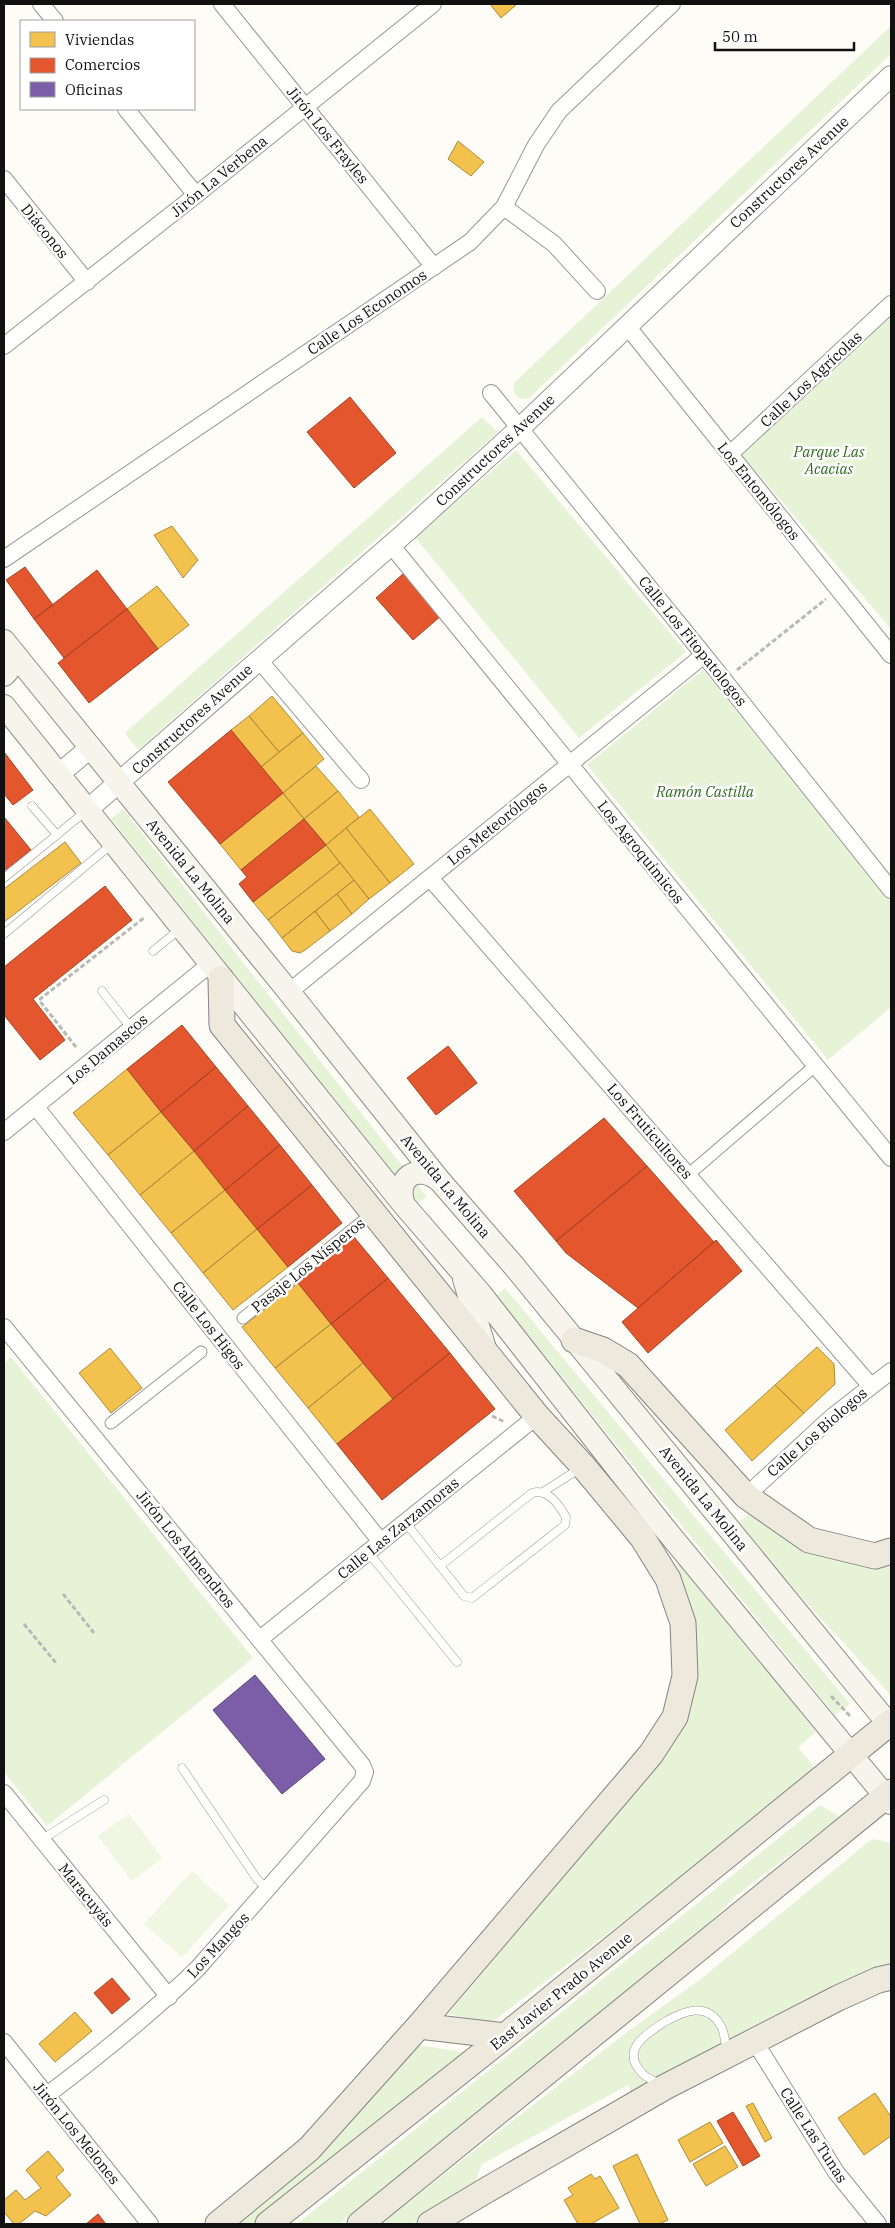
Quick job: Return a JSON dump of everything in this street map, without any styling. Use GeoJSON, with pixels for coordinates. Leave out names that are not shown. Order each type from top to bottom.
{"type":"FeatureCollection","features":[{"type":"Feature","properties":{"kind":"main road"},"geometry":{"type":"LineString","coordinates":[[4,675],[9,670],[12,659],[6,645]]}},
{"type":"Feature","properties":{"kind":"main road","name":"Avenida La Molina"},"geometry":{"type":"LineString","coordinates":[[6,645],[290,992],[440,1181],[574,1340],[890,1724]]}},
{"type":"Feature","properties":{"kind":"main road"},"geometry":{"type":"LineString","coordinates":[[4,706],[180,929],[404,1206],[463,1273],[674,1539],[851,1755],[889,1797],[360,2224]]}},
{"type":"Feature","properties":{"kind":"main road"},"geometry":{"type":"LineString","coordinates":[[215,972],[222,1025],[537,1416],[583,1466],[642,1538],[668,1579],[683,1623],[685,1676],[674,1717],[635,1773],[419,2026],[309,2149],[218,2224]]}},
{"type":"Feature","properties":{"kind":"main road"},"geometry":{"type":"LineString","coordinates":[[404,1206],[400,1195],[402,1184],[409,1175],[420,1172],[431,1174],[440,1181]]}},
{"type":"Feature","properties":{"kind":"main road"},"geometry":{"type":"LineString","coordinates":[[463,1273],[486,1353]]}},
{"type":"Feature","properties":{"kind":"main road"},"geometry":{"type":"LineString","coordinates":[[574,1340],[608,1352],[628,1365],[746,1496],[809,1540],[874,1556],[891,1551]]}},
{"type":"Feature","properties":{"kind":"main road"},"geometry":{"type":"LineString","coordinates":[[583,1466],[604,1450]]}},
{"type":"Feature","properties":{"kind":"main road","name":"East Javier Prado Avenue"},"geometry":{"type":"LineString","coordinates":[[268,2224],[505,2036],[890,1724]]}},
{"type":"Feature","properties":{"kind":"main road"},"geometry":{"type":"LineString","coordinates":[[430,2224],[665,2087],[838,1998],[878,1980],[891,1977]]}},
{"type":"Feature","properties":{"kind":"main road"},"geometry":{"type":"LineString","coordinates":[[419,2026],[505,2036]]}},
{"type":"Feature","properties":{"kind":"street"},"geometry":{"type":"LineString","coordinates":[[41,4],[54,20]]}},
{"type":"Feature","properties":{"kind":"street","name":"Jirón Los Frayles"},"geometry":{"type":"LineString","coordinates":[[222,4],[434,266]]}},
{"type":"Feature","properties":{"kind":"street","name":"Jirón La Verbena"},"geometry":{"type":"LineString","coordinates":[[4,346],[196,195],[432,4]]}},
{"type":"Feature","properties":{"kind":"street","name":"Calle Los Economos"},"geometry":{"type":"LineString","coordinates":[[4,559],[470,242],[504,207],[540,138],[559,111],[672,4]]}},
{"type":"Feature","properties":{"kind":"street","name":"Constructores Avenue"},"geometry":{"type":"LineString","coordinates":[[86,811],[391,545],[520,428],[891,76]]}},
{"type":"Feature","properties":{"kind":"street"},"geometry":{"type":"LineString","coordinates":[[127,110],[196,195]]}},
{"type":"Feature","properties":{"kind":"street","name":"Diáconos"},"geometry":{"type":"LineString","coordinates":[[4,179],[87,282]]}},
{"type":"Feature","properties":{"kind":"street"},"geometry":{"type":"LineString","coordinates":[[504,207],[554,244],[597,291]]}},
{"type":"Feature","properties":{"kind":"street","name":"Calle Los Agrícolas"},"geometry":{"type":"LineString","coordinates":[[730,454],[891,304]]}},
{"type":"Feature","properties":{"kind":"street","name":"Los Entomólogos"},"geometry":{"type":"LineString","coordinates":[[627,326],[891,655]]}},
{"type":"Feature","properties":{"kind":"street","name":"Calle Los Fitopatologos"},"geometry":{"type":"LineString","coordinates":[[491,393],[704,655],[891,890]]}},
{"type":"Feature","properties":{"kind":"street","name":"Los Agroquímicos"},"geometry":{"type":"LineString","coordinates":[[391,545],[891,1158]]}},
{"type":"Feature","properties":{"kind":"street","name":"Los Meteorólogos"},"geometry":{"type":"LineString","coordinates":[[290,992],[704,655]]}},
{"type":"Feature","properties":{"kind":"street"},"geometry":{"type":"LineString","coordinates":[[259,660],[361,780]]}},
{"type":"Feature","properties":{"kind":"street"},"geometry":{"type":"LineString","coordinates":[[58,775],[90,748]]}},
{"type":"Feature","properties":{"kind":"street","name":"Los Fruticultores"},"geometry":{"type":"LineString","coordinates":[[430,878],[870,1385]]}},
{"type":"Feature","properties":{"kind":"street","name":"Los Damascos"},"geometry":{"type":"LineString","coordinates":[[4,1132],[36,1108],[131,1029],[215,972]]}},
{"type":"Feature","properties":{"kind":"street"},"geometry":{"type":"LineString","coordinates":[[688,1175],[816,1065]]}},
{"type":"Feature","properties":{"kind":"street","name":"Calle Los Higos"},"geometry":{"type":"LineString","coordinates":[[36,1108],[375,1547]]}},
{"type":"Feature","properties":{"kind":"street","name":"Pasaje Los Nísperos"},"geometry":{"type":"LineString","coordinates":[[243,1318],[373,1213]]}},
{"type":"Feature","properties":{"kind":"street","name":"Jirón Los Almendros"},"geometry":{"type":"LineString","coordinates":[[7,1337],[260,1639],[362,1765],[365,1772]]}},
{"type":"Feature","properties":{"kind":"street"},"geometry":{"type":"LineString","coordinates":[[112,1423],[201,1352]]}},
{"type":"Feature","properties":{"kind":"street","name":"Calle Los Biologos"},"geometry":{"type":"LineString","coordinates":[[746,1496],[833,1416],[870,1385],[891,1371]]}},
{"type":"Feature","properties":{"kind":"street","name":"Calle Las Zarzamoras"},"geometry":{"type":"LineString","coordinates":[[260,1639],[537,1416]]}},
{"type":"Feature","properties":{"kind":"street","name":"Los Mangos"},"geometry":{"type":"LineString","coordinates":[[47,2095],[115,2043],[169,1997],[198,1968],[362,1781],[365,1772]]}},
{"type":"Feature","properties":{"kind":"street","name":"Maracuyás"},"geometry":{"type":"LineString","coordinates":[[4,1793],[169,1997]]}},
{"type":"Feature","properties":{"kind":"street","name":"Jirón Los Melones"},"geometry":{"type":"LineString","coordinates":[[4,2042],[150,2224]]}},
{"type":"Feature","properties":{"kind":"street","name":"Calle Las Tunas"},"geometry":{"type":"LineString","coordinates":[[755,2042],[836,2172],[878,2224]]}},
{"type":"Feature","properties":{"kind":"lane"},"geometry":{"type":"LineString","coordinates":[[32,806],[57,835]]}},
{"type":"Feature","properties":{"kind":"lane"},"geometry":{"type":"LineString","coordinates":[[4,878],[86,811]]}},
{"type":"Feature","properties":{"kind":"lane"},"geometry":{"type":"LineString","coordinates":[[4,934],[112,844]]}},
{"type":"Feature","properties":{"kind":"lane"},"geometry":{"type":"LineString","coordinates":[[153,951],[180,929]]}},
{"type":"Feature","properties":{"kind":"lane"},"geometry":{"type":"LineString","coordinates":[[102,991],[131,1029]]}},
{"type":"Feature","properties":{"kind":"lane"},"geometry":{"type":"LineString","coordinates":[[440,1566],[532,1493],[543,1492],[583,1466]]}},
{"type":"Feature","properties":{"kind":"lane"},"geometry":{"type":"LineString","coordinates":[[405,1522],[464,1596],[472,1598],[565,1525],[566,1518],[563,1512],[549,1495],[543,1492]]}},
{"type":"Feature","properties":{"kind":"lane"},"geometry":{"type":"LineString","coordinates":[[375,1547],[457,1662]]}},
{"type":"Feature","properties":{"kind":"lane"},"geometry":{"type":"LineString","coordinates":[[182,1768],[257,1879],[268,1890]]}},
{"type":"Feature","properties":{"kind":"lane"},"geometry":{"type":"LineString","coordinates":[[42,1840],[104,1800]]}},
{"type":"Feature","properties":{"kind":"lane"},"geometry":{"type":"LineString","coordinates":[[665,2087],[642,2074],[636,2065],[634,2055],[636,2043],[645,2034],[671,2018],[688,2010],[705,2012],[714,2018],[722,2028],[728,2055]]}},
{"type":"Feature","properties":{"kind":"path"},"geometry":{"type":"LineString","coordinates":[[724,680],[838,589]]}},
{"type":"Feature","properties":{"kind":"path"},"geometry":{"type":"LineString","coordinates":[[76,1047],[39,1000],[145,917]]}},
{"type":"Feature","properties":{"kind":"path"},"geometry":{"type":"LineString","coordinates":[[492,1416],[510,1424]]}},
{"type":"Feature","properties":{"kind":"path"},"geometry":{"type":"LineString","coordinates":[[63,1594],[94,1634]]}},
{"type":"Feature","properties":{"kind":"path"},"geometry":{"type":"LineString","coordinates":[[24,1624],[56,1663]]}},
{"type":"Feature","properties":{"kind":"green space"},"geometry":{"type":"Polygon","coordinates":[[[891,26],[891,54],[529,398],[520,399],[514,393],[514,383],[891,26]]]}},
{"type":"Feature","properties":{"kind":"green space","name":"Parque Las Acacias"},"geometry":{"type":"Polygon","coordinates":[[[891,315],[891,629],[742,455],[891,315]]]}},
{"type":"Feature","properties":{"kind":"green space"},"geometry":{"type":"Polygon","coordinates":[[[482,417],[498,432],[138,750],[125,733],[482,417]]]}},
{"type":"Feature","properties":{"kind":"green space"},"geometry":{"type":"Polygon","coordinates":[[[516,450],[686,652],[579,738],[415,537],[516,450]]]}},
{"type":"Feature","properties":{"kind":"green space","name":"Ramón Castilla"},"geometry":{"type":"Polygon","coordinates":[[[703,670],[891,901],[891,1007],[828,1060],[587,765],[703,670]]]}},
{"type":"Feature","properties":{"kind":"green space"},"geometry":{"type":"Polygon","coordinates":[[[123,809],[427,1197],[416,1204],[111,819],[123,809]]]}},
{"type":"Feature","properties":{"kind":"green space"},"geometry":{"type":"Polygon","coordinates":[[[505,1288],[850,1704],[835,1715],[496,1296],[505,1288]]]}},
{"type":"Feature","properties":{"kind":"green space"},"geometry":{"type":"Polygon","coordinates":[[[11,1357],[253,1658],[47,1826],[4,1772],[4,1363],[11,1357]]]}},
{"type":"Feature","properties":{"kind":"green space"},"geometry":{"type":"Polygon","coordinates":[[[750,1513],[891,1561],[890,1694],[740,1530],[739,1522],[750,1513]]]}},
{"type":"Feature","properties":{"kind":"green space"},"geometry":{"type":"Polygon","coordinates":[[[679,1559],[816,1732],[798,1747],[818,1772],[491,2023],[448,2014],[650,1774],[684,1719],[677,1572],[679,1559]]]}},
{"type":"Feature","properties":{"kind":"green space"},"geometry":{"type":"Polygon","coordinates":[[[820,1805],[840,1817],[737,1895],[692,1940],[339,2224],[297,2224],[820,1805]]]}},
{"type":"Feature","properties":{"kind":"green space"},"geometry":{"type":"Polygon","coordinates":[[[129,1814],[162,1858],[132,1881],[98,1836],[129,1814]]]}},
{"type":"Feature","properties":{"kind":"green space"},"geometry":{"type":"Polygon","coordinates":[[[872,1839],[891,1843],[891,1967],[740,2036],[631,2092],[628,2085],[482,2164],[475,2182],[411,2224],[380,2224],[623,2035],[702,1978],[872,1839]]]}},
{"type":"Feature","properties":{"kind":"green space"},"geometry":{"type":"Polygon","coordinates":[[[192,1871],[229,1905],[182,1957],[144,1924],[192,1871]]]}},
{"type":"Feature","properties":{"kind":"green space"},"geometry":{"type":"Polygon","coordinates":[[[417,2045],[470,2053],[328,2169],[255,2224],[230,2224],[417,2045]]]}},
{"type":"Feature","properties":{"kind":"building: Viviendas"},"geometry":{"type":"Polygon","coordinates":[[[490,4],[517,4],[501,18],[490,4]]]}},
{"type":"Feature","properties":{"kind":"building: Viviendas"},"geometry":{"type":"Polygon","coordinates":[[[458,141],[484,162],[471,176],[448,159],[458,141]]]}},
{"type":"Feature","properties":{"kind":"building: Viviendas"},"geometry":{"type":"Polygon","coordinates":[[[172,526],[198,560],[183,578],[154,535],[172,526]]]}},
{"type":"Feature","properties":{"kind":"building: Viviendas"},"geometry":{"type":"Polygon","coordinates":[[[157,586],[189,625],[158,649],[127,609],[157,586]]]}},
{"type":"Feature","properties":{"kind":"building: Viviendas"},"geometry":{"type":"Polygon","coordinates":[[[272,696],[303,733],[279,752],[249,716],[272,696]]]}},
{"type":"Feature","properties":{"kind":"building: Viviendas"},"geometry":{"type":"Polygon","coordinates":[[[249,716],[279,752],[261,767],[231,730],[249,716]]]}},
{"type":"Feature","properties":{"kind":"building: Viviendas"},"geometry":{"type":"Polygon","coordinates":[[[303,733],[324,759],[283,793],[261,767],[303,733]]]}},
{"type":"Feature","properties":{"kind":"building: Viviendas"},"geometry":{"type":"Polygon","coordinates":[[[316,766],[338,791],[304,819],[283,793],[316,766]]]}},
{"type":"Feature","properties":{"kind":"building: Viviendas"},"geometry":{"type":"Polygon","coordinates":[[[338,791],[359,817],[326,845],[304,819],[338,791]]]}},
{"type":"Feature","properties":{"kind":"building: Viviendas"},"geometry":{"type":"Polygon","coordinates":[[[283,793],[304,819],[241,870],[220,844],[283,793]]]}},
{"type":"Feature","properties":{"kind":"building: Viviendas"},"geometry":{"type":"Polygon","coordinates":[[[370,809],[414,864],[390,883],[346,828],[370,809]]]}},
{"type":"Feature","properties":{"kind":"building: Viviendas"},"geometry":{"type":"Polygon","coordinates":[[[346,828],[390,883],[369,899],[326,845],[346,828]]]}},
{"type":"Feature","properties":{"kind":"building: Viviendas"},"geometry":{"type":"Polygon","coordinates":[[[65,842],[81,863],[4,922],[4,889],[65,842]]]}},
{"type":"Feature","properties":{"kind":"building: Viviendas"},"geometry":{"type":"Polygon","coordinates":[[[326,845],[340,863],[268,920],[253,902],[326,845]]]}},
{"type":"Feature","properties":{"kind":"building: Viviendas"},"geometry":{"type":"Polygon","coordinates":[[[340,863],[354,880],[282,938],[268,920],[340,863]]]}},
{"type":"Feature","properties":{"kind":"building: Viviendas"},"geometry":{"type":"Polygon","coordinates":[[[354,880],[369,899],[352,914],[337,894],[354,880]]]}},
{"type":"Feature","properties":{"kind":"building: Viviendas"},"geometry":{"type":"Polygon","coordinates":[[[337,894],[352,914],[330,931],[315,911],[337,894]]]}},
{"type":"Feature","properties":{"kind":"building: Viviendas"},"geometry":{"type":"Polygon","coordinates":[[[315,911],[330,931],[300,953],[292,951],[282,938],[315,911]]]}},
{"type":"Feature","properties":{"kind":"building: Viviendas"},"geometry":{"type":"Polygon","coordinates":[[[127,1069],[161,1112],[108,1155],[73,1113],[127,1069]]]}},
{"type":"Feature","properties":{"kind":"building: Viviendas"},"geometry":{"type":"Polygon","coordinates":[[[161,1112],[194,1151],[140,1195],[108,1155],[161,1112]]]}},
{"type":"Feature","properties":{"kind":"building: Viviendas"},"geometry":{"type":"Polygon","coordinates":[[[194,1151],[225,1190],[171,1233],[140,1195],[194,1151]]]}},
{"type":"Feature","properties":{"kind":"building: Viviendas"},"geometry":{"type":"Polygon","coordinates":[[[225,1190],[257,1229],[203,1273],[171,1233],[225,1190]]]}},
{"type":"Feature","properties":{"kind":"building: Viviendas"},"geometry":{"type":"Polygon","coordinates":[[[257,1229],[288,1267],[233,1310],[203,1273],[257,1229]]]}},
{"type":"Feature","properties":{"kind":"building: Viviendas"},"geometry":{"type":"Polygon","coordinates":[[[298,1283],[331,1324],[275,1368],[242,1327],[298,1283]]]}},
{"type":"Feature","properties":{"kind":"building: Viviendas"},"geometry":{"type":"Polygon","coordinates":[[[331,1324],[363,1363],[308,1408],[275,1368],[331,1324]]]}},
{"type":"Feature","properties":{"kind":"building: Viviendas"},"geometry":{"type":"Polygon","coordinates":[[[817,1347],[834,1364],[835,1384],[804,1413],[775,1385],[817,1347]]]}},
{"type":"Feature","properties":{"kind":"building: Viviendas"},"geometry":{"type":"Polygon","coordinates":[[[110,1348],[142,1388],[111,1413],[79,1373],[110,1348]]]}},
{"type":"Feature","properties":{"kind":"building: Viviendas"},"geometry":{"type":"Polygon","coordinates":[[[363,1363],[393,1399],[337,1444],[308,1408],[363,1363]]]}},
{"type":"Feature","properties":{"kind":"building: Viviendas"},"geometry":{"type":"Polygon","coordinates":[[[775,1385],[804,1413],[752,1461],[725,1430],[775,1385]]]}},
{"type":"Feature","properties":{"kind":"building: Viviendas"},"geometry":{"type":"Polygon","coordinates":[[[75,2012],[92,2031],[55,2062],[39,2044],[75,2012]]]}},
{"type":"Feature","properties":{"kind":"building: Viviendas"},"geometry":{"type":"Polygon","coordinates":[[[875,2093],[891,2117],[891,2136],[864,2155],[838,2118],[875,2093]]]}},
{"type":"Feature","properties":{"kind":"building: Viviendas"},"geometry":{"type":"Polygon","coordinates":[[[753,2103],[772,2138],[765,2142],[746,2106],[753,2103]]]}},
{"type":"Feature","properties":{"kind":"building: Viviendas"},"geometry":{"type":"Polygon","coordinates":[[[710,2122],[723,2143],[690,2162],[678,2140],[710,2122]]]}},
{"type":"Feature","properties":{"kind":"building: Viviendas"},"geometry":{"type":"Polygon","coordinates":[[[725,2146],[738,2167],[706,2186],[693,2164],[725,2146]]]}},
{"type":"Feature","properties":{"kind":"building: Viviendas"},"geometry":{"type":"Polygon","coordinates":[[[48,2151],[64,2170],[56,2177],[71,2195],[46,2216],[35,2211],[19,2224],[14,2224],[4,2212],[4,2200],[16,2190],[25,2200],[41,2188],[26,2170],[48,2151]]]}},
{"type":"Feature","properties":{"kind":"building: Viviendas"},"geometry":{"type":"Polygon","coordinates":[[[637,2154],[668,2220],[659,2224],[640,2224],[613,2166],[637,2154]]]}},
{"type":"Feature","properties":{"kind":"building: Viviendas"},"geometry":{"type":"Polygon","coordinates":[[[591,2174],[595,2179],[600,2176],[619,2208],[591,2224],[578,2224],[564,2200],[573,2195],[568,2188],[591,2174]]]}},
{"type":"Feature","properties":{"kind":"building: Comercios"},"geometry":{"type":"Polygon","coordinates":[[[350,397],[396,453],[354,488],[307,432],[350,397]]]}},
{"type":"Feature","properties":{"kind":"building: Comercios"},"geometry":{"type":"Polygon","coordinates":[[[25,567],[53,605],[34,619],[6,580],[25,567]]]}},
{"type":"Feature","properties":{"kind":"building: Comercios"},"geometry":{"type":"Polygon","coordinates":[[[97,570],[127,609],[64,658],[34,619],[97,570]]]}},
{"type":"Feature","properties":{"kind":"building: Comercios"},"geometry":{"type":"Polygon","coordinates":[[[404,573],[442,615],[413,640],[376,598],[404,573]]]}},
{"type":"Feature","properties":{"kind":"building: Comercios"},"geometry":{"type":"Polygon","coordinates":[[[127,609],[158,649],[89,703],[58,663],[127,609]]]}},
{"type":"Feature","properties":{"kind":"building: Comercios"},"geometry":{"type":"Polygon","coordinates":[[[231,730],[283,793],[220,844],[168,782],[231,730]]]}},
{"type":"Feature","properties":{"kind":"building: Comercios"},"geometry":{"type":"Polygon","coordinates":[[[4,752],[33,790],[13,805],[4,794],[4,752]]]}},
{"type":"Feature","properties":{"kind":"building: Comercios"},"geometry":{"type":"Polygon","coordinates":[[[4,817],[31,850],[4,871],[4,817]]]}},
{"type":"Feature","properties":{"kind":"building: Comercios"},"geometry":{"type":"Polygon","coordinates":[[[304,819],[326,845],[253,902],[239,884],[247,877],[241,870],[304,819]]]}},
{"type":"Feature","properties":{"kind":"building: Comercios"},"geometry":{"type":"Polygon","coordinates":[[[105,886],[132,920],[33,999],[65,1040],[40,1060],[4,1015],[4,967],[105,886]]]}},
{"type":"Feature","properties":{"kind":"building: Comercios"},"geometry":{"type":"Polygon","coordinates":[[[182,1025],[216,1067],[161,1112],[127,1069],[182,1025]]]}},
{"type":"Feature","properties":{"kind":"building: Comercios"},"geometry":{"type":"Polygon","coordinates":[[[448,1046],[477,1083],[436,1115],[407,1078],[448,1046]]]}},
{"type":"Feature","properties":{"kind":"building: Comercios"},"geometry":{"type":"Polygon","coordinates":[[[216,1067],[248,1106],[194,1151],[161,1112],[216,1067]]]}},
{"type":"Feature","properties":{"kind":"building: Comercios"},"geometry":{"type":"Polygon","coordinates":[[[248,1106],[280,1145],[225,1190],[194,1151],[248,1106]]]}},
{"type":"Feature","properties":{"kind":"building: Comercios"},"geometry":{"type":"Polygon","coordinates":[[[604,1118],[647,1166],[556,1241],[514,1191],[604,1118]]]}},
{"type":"Feature","properties":{"kind":"building: Comercios"},"geometry":{"type":"Polygon","coordinates":[[[280,1145],[312,1185],[257,1229],[225,1190],[280,1145]]]}},
{"type":"Feature","properties":{"kind":"building: Comercios"},"geometry":{"type":"Polygon","coordinates":[[[647,1166],[714,1242],[638,1308],[566,1253],[556,1241],[647,1166]]]}},
{"type":"Feature","properties":{"kind":"building: Comercios"},"geometry":{"type":"Polygon","coordinates":[[[312,1185],[342,1223],[288,1267],[257,1229],[312,1185]]]}},
{"type":"Feature","properties":{"kind":"building: Comercios"},"geometry":{"type":"Polygon","coordinates":[[[354,1237],[388,1278],[331,1324],[298,1283],[354,1237]]]}},
{"type":"Feature","properties":{"kind":"building: Comercios"},"geometry":{"type":"Polygon","coordinates":[[[716,1240],[742,1271],[648,1353],[622,1322],[716,1240]]]}},
{"type":"Feature","properties":{"kind":"building: Comercios"},"geometry":{"type":"Polygon","coordinates":[[[388,1278],[450,1353],[393,1399],[331,1324],[388,1278]]]}},
{"type":"Feature","properties":{"kind":"building: Comercios"},"geometry":{"type":"Polygon","coordinates":[[[450,1353],[495,1409],[382,1500],[337,1444],[450,1353]]]}},
{"type":"Feature","properties":{"kind":"building: Comercios"},"geometry":{"type":"Polygon","coordinates":[[[112,1978],[130,1999],[112,2014],[94,1993],[112,1978]]]}},
{"type":"Feature","properties":{"kind":"building: Comercios"},"geometry":{"type":"Polygon","coordinates":[[[733,2112],[760,2156],[743,2166],[717,2121],[733,2112]]]}},
{"type":"Feature","properties":{"kind":"building: Comercios"},"geometry":{"type":"Polygon","coordinates":[[[98,2214],[106,2224],[86,2224],[98,2214]]]}},
{"type":"Feature","properties":{"kind":"building: Oficinas"},"geometry":{"type":"Polygon","coordinates":[[[255,1675],[325,1759],[282,1794],[213,1710],[255,1675]]]}}]}
